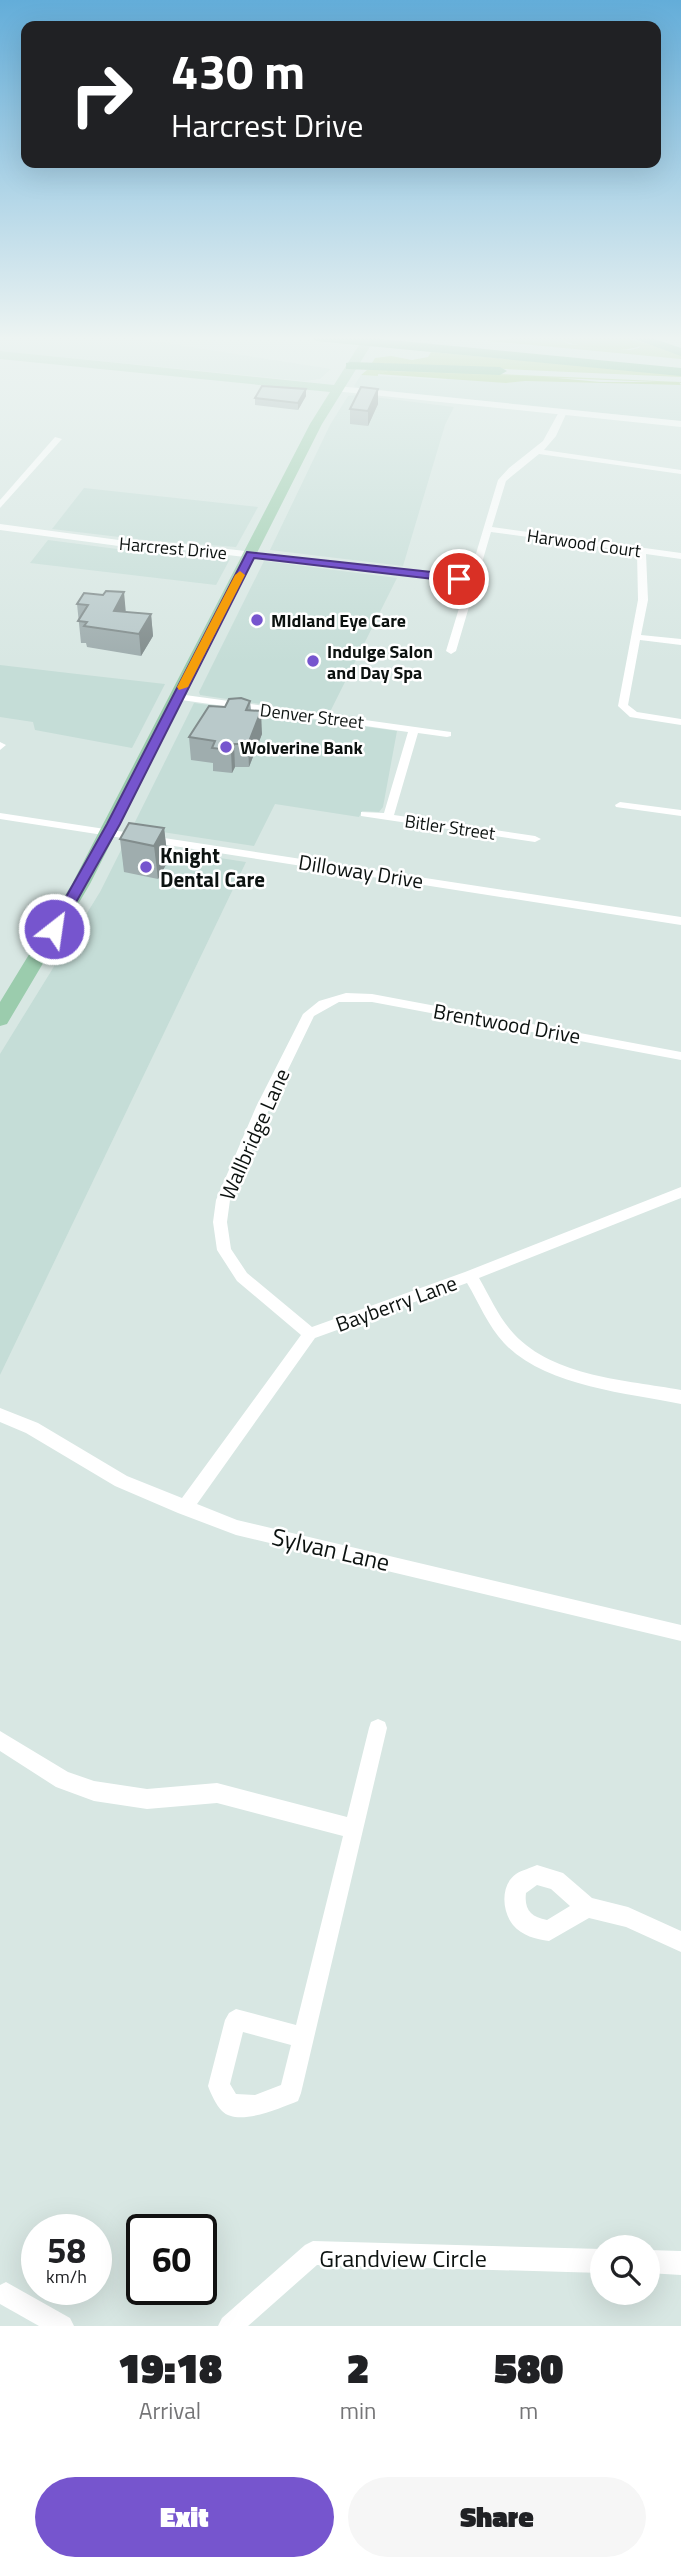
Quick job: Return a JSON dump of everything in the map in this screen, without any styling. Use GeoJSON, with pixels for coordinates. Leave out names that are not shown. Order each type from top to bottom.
{"type":"FeatureCollection","features":[{"type":"Feature","properties":{"kind":"main road"},"geometry":{"type":"LineString","coordinates":[[0,1019],[109,832],[307,446]]}},
{"type":"Feature","properties":{"kind":"street"},"geometry":{"type":"LineString","coordinates":[[0,505],[52,446]]}},
{"type":"Feature","properties":{"kind":"street"},"geometry":{"type":"LineString","coordinates":[[451,651],[502,480],[542,446]]}},
{"type":"Feature","properties":{"kind":"street"},"geometry":{"type":"LineString","coordinates":[[537,451],[681,472]]}},
{"type":"Feature","properties":{"kind":"street","name":"Harcrest Drive"},"geometry":{"type":"LineString","coordinates":[[0,527],[141,546],[184,547],[472,580]]}},
{"type":"Feature","properties":{"kind":"street","name":"Harwood Court"},"geometry":{"type":"LineString","coordinates":[[487,529],[681,556]]}},
{"type":"Feature","properties":{"kind":"street"},"geometry":{"type":"LineString","coordinates":[[641,552],[643,600],[622,701],[626,710],[634,715],[681,722]]}},
{"type":"Feature","properties":{"kind":"street"},"geometry":{"type":"LineString","coordinates":[[637,637],[681,642]]}},
{"type":"Feature","properties":{"kind":"street","name":"Denver Street"},"geometry":{"type":"LineString","coordinates":[[178,697],[447,734]]}},
{"type":"Feature","properties":{"kind":"street"},"geometry":{"type":"LineString","coordinates":[[388,818],[414,729]]}},
{"type":"Feature","properties":{"kind":"street"},"geometry":{"type":"LineString","coordinates":[[620,805],[681,813]]}},
{"type":"Feature","properties":{"kind":"street","name":"Bitler Street"},"geometry":{"type":"LineString","coordinates":[[365,814],[535,839]]}},
{"type":"Feature","properties":{"kind":"street","name":"Dilloway Drive"},"geometry":{"type":"LineString","coordinates":[[0,816],[681,921]]}},
{"type":"Feature","properties":{"kind":"street","name":"Brentwood Drive"},"geometry":{"type":"LineString","coordinates":[[332,998],[350,995],[372,998],[681,1056]]}},
{"type":"Feature","properties":{"kind":"street","name":"Wallbridge Lane"},"geometry":{"type":"LineString","coordinates":[[310,1334],[242,1277],[224,1250],[220,1222],[223,1200],[263,1107],[309,1014],[332,998]]}},
{"type":"Feature","properties":{"kind":"street","name":"Bayberry Lane"},"geometry":{"type":"LineString","coordinates":[[184,1508],[310,1334],[470,1276],[681,1192]]}},
{"type":"Feature","properties":{"kind":"street"},"geometry":{"type":"LineString","coordinates":[[470,1276],[509,1339],[531,1358],[559,1371],[681,1397]]}},
{"type":"Feature","properties":{"kind":"street","name":"Sylvan Lane"},"geometry":{"type":"LineString","coordinates":[[0,1415],[32,1428],[121,1481],[236,1527],[681,1633]]}},
{"type":"Feature","properties":{"kind":"street"},"geometry":{"type":"LineString","coordinates":[[303,2037],[236,2020],[219,2086],[230,2104],[255,2106],[290,2093],[378,1728]]}},
{"type":"Feature","properties":{"kind":"street"},"geometry":{"type":"LineString","coordinates":[[0,1740],[63,1780],[94,1791],[147,1798],[217,1793],[354,1829]]}},
{"type":"Feature","properties":{"kind":"street"},"geometry":{"type":"LineString","coordinates":[[587,1906],[628,1917],[681,1942]]}},
{"type":"Feature","properties":{"kind":"street","name":"Grandview Circle"},"geometry":{"type":"LineString","coordinates":[[230,2326],[313,2253],[590,2261]]}},
{"type":"Feature","properties":{"kind":"street"},"geometry":{"type":"LineString","coordinates":[[660,2262],[681,2263]]}},
{"type":"Feature","properties":{"kind":"street"},"geometry":{"type":"LineString","coordinates":[[6,2294],[62,2326]]}},
{"type":"Feature","properties":{"kind":"shaded area"},"geometry":{"type":"Polygon","coordinates":[[[320,446],[439,446],[403,566],[270,550],[320,446]]]}},
{"type":"Feature","properties":{"kind":"shaded area"},"geometry":{"type":"Polygon","coordinates":[[[84,488],[258,507],[236,547],[52,529],[84,488]]]}},
{"type":"Feature","properties":{"kind":"shaded area"},"geometry":{"type":"Polygon","coordinates":[[[48,540],[140,552],[179,552],[230,559],[216,585],[30,563],[48,540]]]}},
{"type":"Feature","properties":{"kind":"shaded area"},"geometry":{"type":"Polygon","coordinates":[[[264,561],[397,578],[329,714],[200,695],[199,692],[264,561]]]}},
{"type":"Feature","properties":{"kind":"shaded area"},"geometry":{"type":"Polygon","coordinates":[[[0,665],[165,684],[132,748],[35,730],[33,722],[0,717],[0,665]]]}},
{"type":"Feature","properties":{"kind":"shaded area"},"geometry":{"type":"Polygon","coordinates":[[[194,703],[397,731],[383,807],[379,812],[362,811],[359,817],[275,804],[254,846],[136,828],[133,826],[194,703]]]}},
{"type":"Feature","properties":{"kind":"shaded area"},"geometry":{"type":"Polygon","coordinates":[[[135,845],[246,862],[0,1375],[0,1054],[100,892],[123,846],[135,845]]]}},
{"type":"Feature","properties":{"kind":"building"},"geometry":{"type":"Polygon","coordinates":[[[106,591],[124,592],[114,611],[151,614],[139,634],[84,626],[87,622],[78,621],[88,605],[77,604],[84,593],[103,595],[106,591]]]}},
{"type":"Feature","properties":{"kind":"building"},"geometry":{"type":"Polygon","coordinates":[[[241,698],[250,701],[246,710],[261,711],[248,744],[234,744],[231,750],[212,748],[215,741],[189,737],[209,706],[225,707],[229,699],[241,698]]]}},
{"type":"Feature","properties":{"kind":"building"},"geometry":{"type":"Polygon","coordinates":[[[129,823],[164,828],[154,846],[120,839],[129,823]]]}},
{"type":"Feature","properties":{"kind":"slow traffic"},"geometry":{"type":"LineString","coordinates":[[183,687],[240,575]]}},
{"type":"Feature","properties":{"kind":"place","name":"MIdland Eye Care"},"geometry":{"type":"Point","coordinates":[257,620]}},
{"type":"Feature","properties":{"kind":"place","name":"Indulge Salon and Day Spa"},"geometry":{"type":"Point","coordinates":[313,661]}},
{"type":"Feature","properties":{"kind":"place","name":"Wolverine Bank"},"geometry":{"type":"Point","coordinates":[226,747]}},
{"type":"Feature","properties":{"kind":"place","name":"Knight Dental Care"},"geometry":{"type":"Point","coordinates":[146,867]}},
{"type":"Feature","properties":{"kind":"route"},"geometry":{"type":"LineString","coordinates":[[54,929],[113,824],[250,555],[459,579]]}}]}
